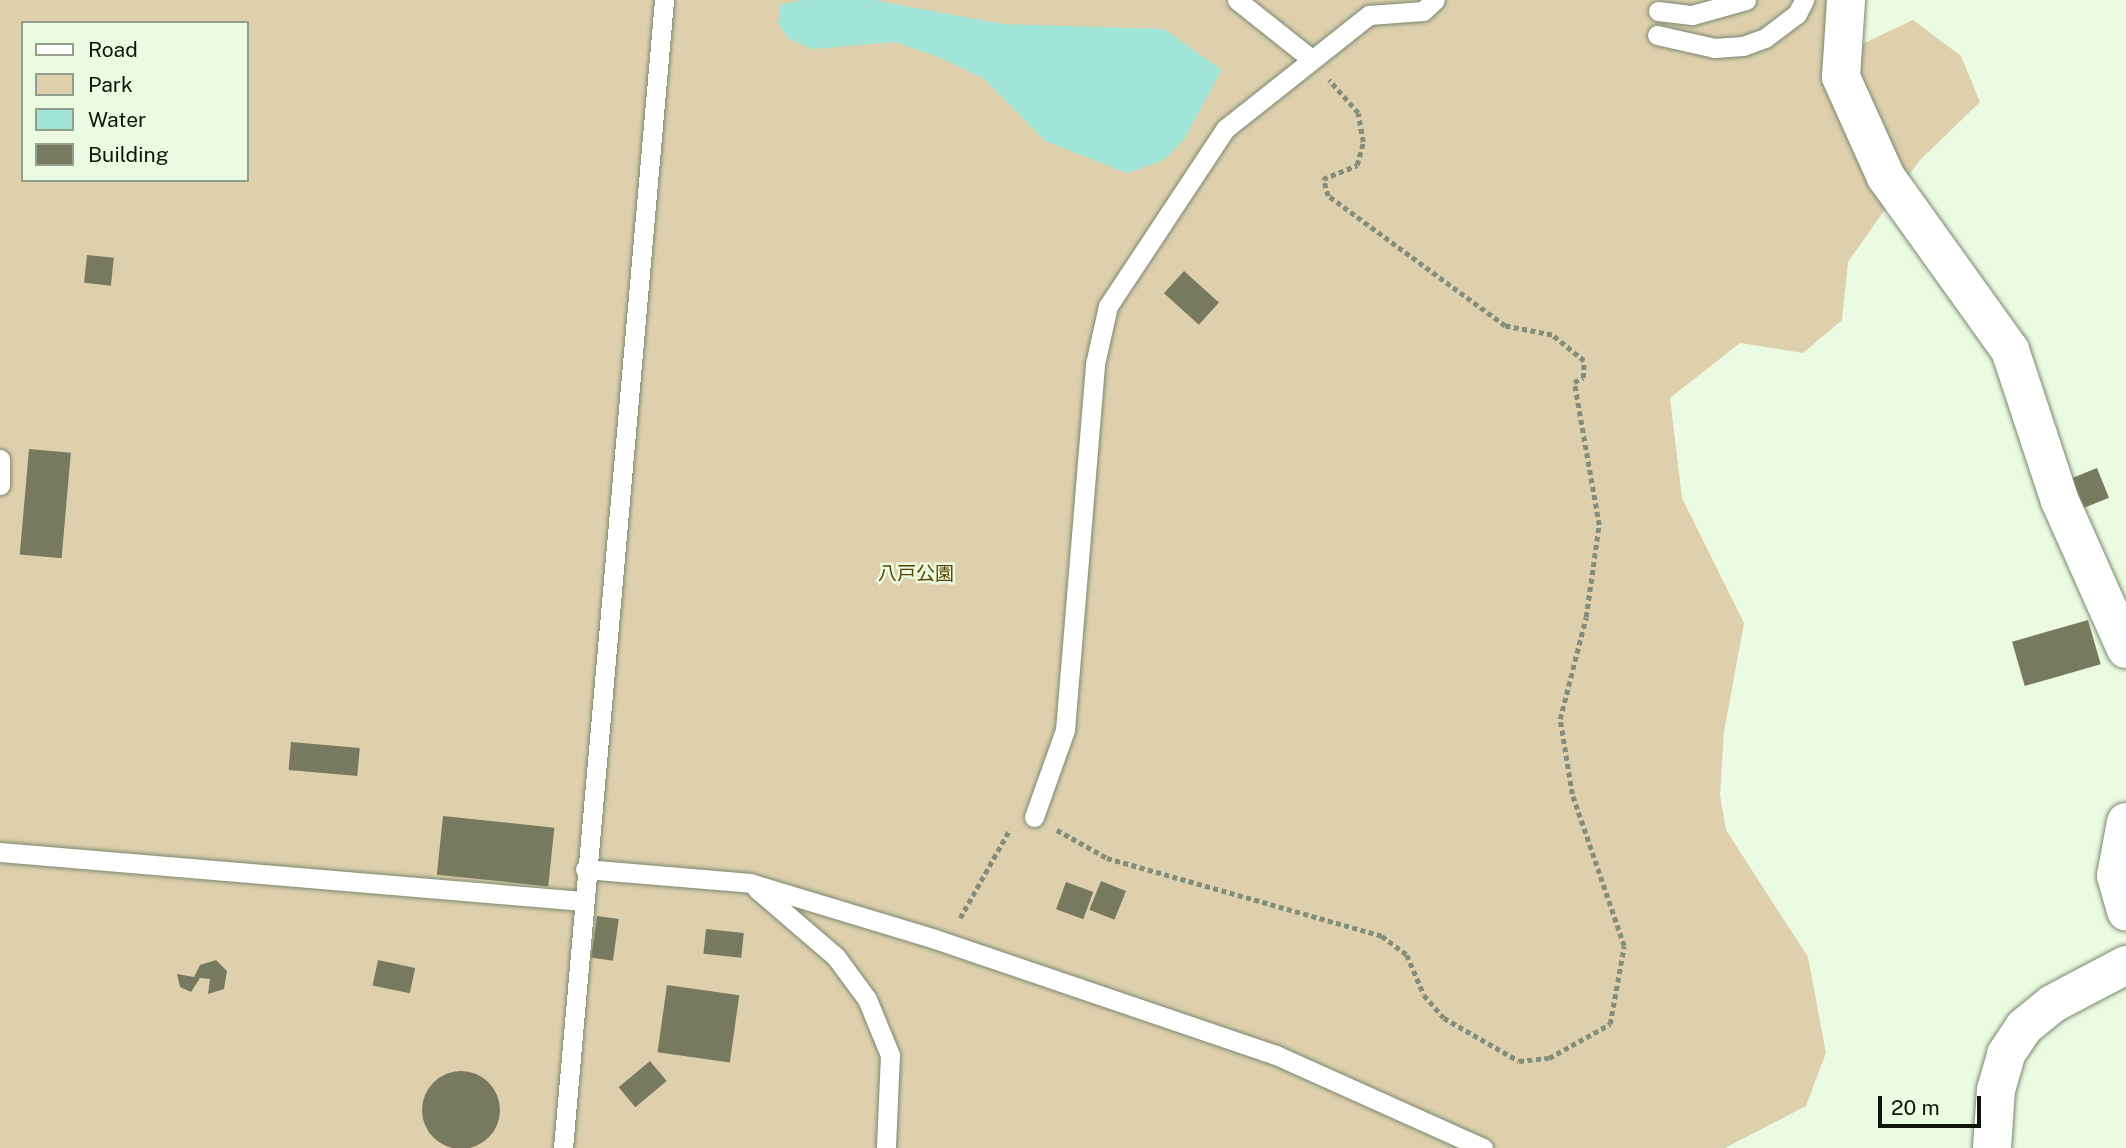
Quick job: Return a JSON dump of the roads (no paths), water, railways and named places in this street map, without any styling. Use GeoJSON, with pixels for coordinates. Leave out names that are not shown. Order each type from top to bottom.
{"type":"FeatureCollection","features":[{"type":"Feature","properties":{"kind":"street"},"geometry":{"type":"LineString","coordinates":[[1846,0],[1841,77],[1886,177],[2010,350],[2060,501],[2126,649]]}},
{"type":"Feature","properties":{"kind":"street"},"geometry":{"type":"LineString","coordinates":[[2126,822],[2116,876],[2126,912]]}},
{"type":"Feature","properties":{"kind":"street"},"geometry":{"type":"LineString","coordinates":[[1992,1148],[1996,1090],[2006,1054],[2024,1027],[2052,1004],[2126,965]]}},
{"type":"Feature","properties":{"kind":"lane"},"geometry":{"type":"LineString","coordinates":[[563,1148],[585,869],[664,0]]}},
{"type":"Feature","properties":{"kind":"lane"},"geometry":{"type":"LineString","coordinates":[[1237,0],[1310,58]]}},
{"type":"Feature","properties":{"kind":"lane"},"geometry":{"type":"LineString","coordinates":[[1034,817],[1065,730],[1095,364],[1108,306],[1225,129],[1310,58],[1369,15],[1423,11],[1435,0]]}},
{"type":"Feature","properties":{"kind":"lane"},"geometry":{"type":"LineString","coordinates":[[1658,11],[1692,15],[1746,0]]}},
{"type":"Feature","properties":{"kind":"lane"},"geometry":{"type":"LineString","coordinates":[[1657,36],[1714,48],[1743,46],[1786,22],[1804,0]]}},
{"type":"Feature","properties":{"kind":"lane"},"geometry":{"type":"LineString","coordinates":[[0,459],[0,485]]}},
{"type":"Feature","properties":{"kind":"lane"},"geometry":{"type":"LineString","coordinates":[[0,852],[583,901]]}},
{"type":"Feature","properties":{"kind":"lane"},"geometry":{"type":"LineString","coordinates":[[585,869],[750,883],[935,939],[1276,1055],[1483,1148]]}},
{"type":"Feature","properties":{"kind":"lane"},"geometry":{"type":"LineString","coordinates":[[750,883],[836,957],[867,999],[890,1055],[886,1148]]}},
{"type":"Feature","properties":{"kind":"water"},"geometry":{"type":"Polygon","coordinates":[[[803,0],[874,0],[1002,24],[1164,29],[1222,70],[1183,141],[1164,160],[1127,173],[1045,141],[983,78],[938,57],[895,42],[812,49],[789,39],[778,23],[781,4],[803,0]]]}},
{"type":"Feature","properties":{"kind":"park label","name":"八戸公園"},"geometry":{"type":"Point","coordinates":[916,574]}}]}
